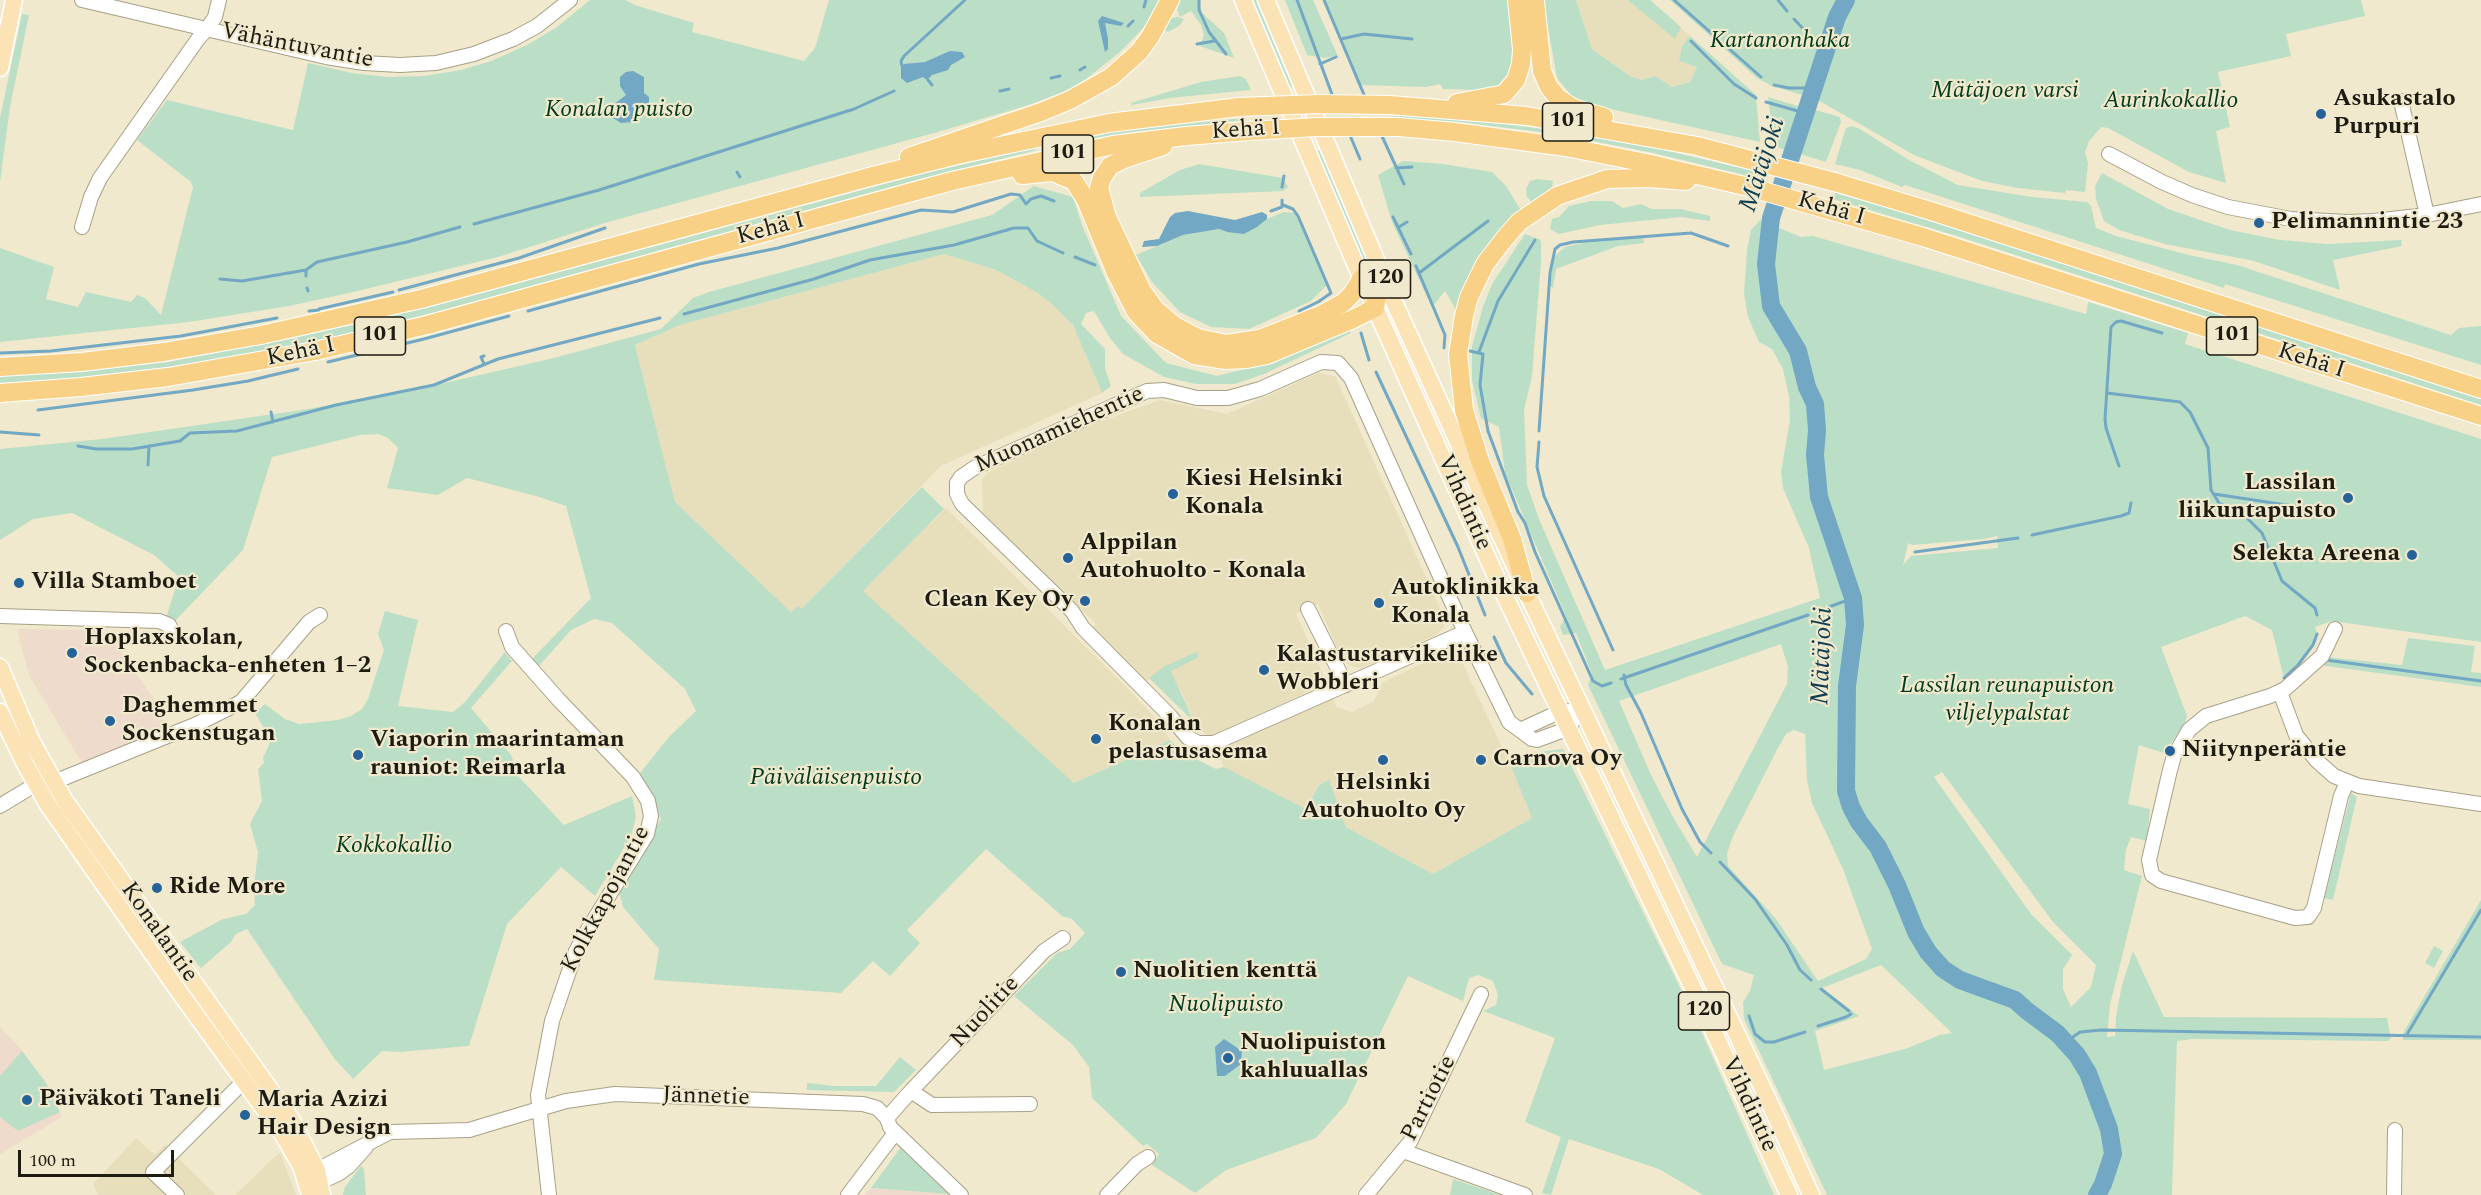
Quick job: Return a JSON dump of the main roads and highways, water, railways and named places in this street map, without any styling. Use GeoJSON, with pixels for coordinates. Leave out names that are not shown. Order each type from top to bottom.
{"type":"FeatureCollection","features":[{"type":"Feature","properties":{"kind":"highway"},"geometry":{"type":"LineString","coordinates":[[1438,107],[1496,97],[1510,89],[1516,80],[1521,64],[1517,0]]}},
{"type":"Feature","properties":{"kind":"highway"},"geometry":{"type":"LineString","coordinates":[[1535,0],[1542,71],[1557,98],[1583,112],[1663,129],[1697,146]]}},
{"type":"Feature","properties":{"kind":"highway"},"geometry":{"type":"LineString","coordinates":[[873,176],[921,152],[1070,100],[1111,77],[1139,52],[1166,8]]}},
{"type":"Feature","properties":{"kind":"highway","name":"Kehä I"},"geometry":{"type":"LineString","coordinates":[[0,367],[82,362],[164,352],[261,335],[364,313],[873,176],[1076,129],[1239,107],[1319,104],[1438,107],[1527,116],[1697,146],[1838,183],[2048,248],[2481,389]]}},
{"type":"Feature","properties":{"kind":"highway","name":"Kehä I"},"geometry":{"type":"LineString","coordinates":[[0,393],[168,377],[315,351],[427,325],[952,181],[1076,152],[1186,136],[1317,127],[1398,128],[1466,133],[1566,147],[1647,162],[1749,187],[1831,209],[2481,416]]}},
{"type":"Feature","properties":{"kind":"highway"},"geometry":{"type":"LineString","coordinates":[[1186,136],[1154,151],[1124,159],[1110,166],[1099,188],[1107,217],[1142,291],[1164,318],[1180,330],[1198,338],[1226,344],[1241,343],[1282,331],[1343,303],[1362,278]]}},
{"type":"Feature","properties":{"kind":"highway"},"geometry":{"type":"LineString","coordinates":[[952,181],[989,183],[1043,172],[1058,173],[1070,178],[1081,190],[1116,273],[1136,312],[1157,334],[1194,354],[1226,360],[1267,355],[1375,308],[1381,270]]}},
{"type":"Feature","properties":{"kind":"highway"},"geometry":{"type":"LineString","coordinates":[[1527,593],[1512,539],[1480,461],[1464,410],[1458,365],[1461,332],[1469,297],[1494,250],[1519,222],[1541,206],[1578,187],[1607,179],[1649,178],[1729,183]]}},
{"type":"Feature","properties":{"kind":"main road"},"geometry":{"type":"LineString","coordinates":[[0,68],[14,0]]}},
{"type":"Feature","properties":{"kind":"main road","name":"Vihdintie"},"geometry":{"type":"LineString","coordinates":[[1244,0],[1375,308],[1502,590],[1790,1195]]}},
{"type":"Feature","properties":{"kind":"main road","name":"Vihdintie"},"geometry":{"type":"LineString","coordinates":[[1266,0],[1381,270],[1527,593],[1581,711],[1773,1110],[1811,1195]]}},
{"type":"Feature","properties":{"kind":"main road","name":"Konalantie"},"geometry":{"type":"LineString","coordinates":[[0,666],[18,711],[54,782],[250,1075],[315,1184]]}},
{"type":"Feature","properties":{"kind":"main road","name":"Konalantie"},"geometry":{"type":"LineString","coordinates":[[0,712],[36,784],[130,923],[250,1075]]}},
{"type":"Feature","properties":{"kind":"water"},"geometry":{"type":"Polygon","coordinates":[[[1102,16],[1124,23],[1121,26],[1105,23],[1108,49],[1105,52],[1098,21],[1102,16]]]}},
{"type":"Feature","properties":{"kind":"water"},"geometry":{"type":"Polygon","coordinates":[[[950,51],[962,52],[965,57],[951,65],[948,70],[932,75],[927,80],[923,77],[907,83],[901,78],[901,68],[904,64],[925,62],[950,51]]]}},
{"type":"Feature","properties":{"kind":"water"},"geometry":{"type":"Polygon","coordinates":[[[633,71],[644,77],[644,93],[649,97],[649,106],[641,108],[632,122],[621,123],[613,118],[613,105],[626,95],[620,86],[620,77],[626,72],[633,71]]]}},
{"type":"Feature","properties":{"kind":"water"},"geometry":{"type":"Polygon","coordinates":[[[1188,211],[1235,220],[1262,212],[1267,215],[1267,219],[1244,234],[1219,229],[1183,235],[1157,246],[1142,247],[1144,241],[1159,239],[1170,217],[1175,213],[1188,211]]]}},
{"type":"Feature","properties":{"kind":"water","name":"Nuolipuiston kahluuallas"},"geometry":{"type":"Polygon","coordinates":[[[1224,1039],[1242,1051],[1241,1064],[1225,1076],[1217,1076],[1215,1047],[1224,1039]]]}},
{"type":"Feature","properties":{"kind":"waterway"},"geometry":{"type":"LineString","coordinates":[[902,66],[901,61],[904,56],[965,0]]}},
{"type":"Feature","properties":{"kind":"waterway"},"geometry":{"type":"LineString","coordinates":[[1144,7],[1146,0]]}},
{"type":"Feature","properties":{"kind":"waterway"},"geometry":{"type":"LineString","coordinates":[[1199,0],[1199,10],[1209,32],[1226,54]]}},
{"type":"Feature","properties":{"kind":"waterway"},"geometry":{"type":"LineString","coordinates":[[1297,0],[1333,97]]}},
{"type":"Feature","properties":{"kind":"waterway"},"geometry":{"type":"LineString","coordinates":[[1324,0],[1365,97]]}},
{"type":"Feature","properties":{"kind":"waterway"},"geometry":{"type":"LineString","coordinates":[[1674,0],[1761,77]]}},
{"type":"Feature","properties":{"kind":"waterway"},"geometry":{"type":"LineString","coordinates":[[1778,0],[1787,11]]}},
{"type":"Feature","properties":{"kind":"waterway","name":"Mätäjoki"},"geometry":{"type":"LineString","coordinates":[[1846,0],[1837,17],[1771,218],[1766,264],[1771,306],[1798,351],[1807,387],[1815,404],[1817,430],[1815,455],[1819,497],[1853,598],[1855,625],[1847,686],[1846,791],[1859,822],[1878,847],[1897,885],[1916,932],[1928,952],[1943,969],[1960,980],[2015,1000],[2058,1034],[2077,1055],[2088,1073],[2109,1129],[2113,1154],[2097,1195]]}},
{"type":"Feature","properties":{"kind":"waterway"},"geometry":{"type":"LineString","coordinates":[[1794,19],[1826,53]]}},
{"type":"Feature","properties":{"kind":"waterway"},"geometry":{"type":"LineString","coordinates":[[1128,26],[1133,21]]}},
{"type":"Feature","properties":{"kind":"waterway"},"geometry":{"type":"LineString","coordinates":[[1341,39],[1364,34],[1412,39]]}},
{"type":"Feature","properties":{"kind":"waterway"},"geometry":{"type":"LineString","coordinates":[[1197,44],[1214,41]]}},
{"type":"Feature","properties":{"kind":"waterway"},"geometry":{"type":"LineString","coordinates":[[1691,41],[1734,84],[1756,98]]}},
{"type":"Feature","properties":{"kind":"waterway"},"geometry":{"type":"LineString","coordinates":[[1320,64],[1336,57]]}},
{"type":"Feature","properties":{"kind":"waterway"},"geometry":{"type":"LineString","coordinates":[[1080,70],[1085,67]]}},
{"type":"Feature","properties":{"kind":"waterway"},"geometry":{"type":"LineString","coordinates":[[1051,78],[1060,76]]}},
{"type":"Feature","properties":{"kind":"waterway"},"geometry":{"type":"LineString","coordinates":[[928,80],[932,85]]}},
{"type":"Feature","properties":{"kind":"waterway"},"geometry":{"type":"LineString","coordinates":[[1774,85],[1789,88],[1812,88]]}},
{"type":"Feature","properties":{"kind":"waterway"},"geometry":{"type":"LineString","coordinates":[[1000,91],[1009,89]]}},
{"type":"Feature","properties":{"kind":"waterway"},"geometry":{"type":"LineString","coordinates":[[474,224],[599,190],[854,109],[894,91]]}},
{"type":"Feature","properties":{"kind":"waterway"},"geometry":{"type":"LineString","coordinates":[[1766,102],[1805,113]]}},
{"type":"Feature","properties":{"kind":"waterway"},"geometry":{"type":"LineString","coordinates":[[1349,133],[1360,159]]}},
{"type":"Feature","properties":{"kind":"waterway"},"geometry":{"type":"LineString","coordinates":[[1381,134],[1404,184]]}},
{"type":"Feature","properties":{"kind":"waterway"},"geometry":{"type":"LineString","coordinates":[[1396,168],[1412,167]]}},
{"type":"Feature","properties":{"kind":"waterway"},"geometry":{"type":"LineString","coordinates":[[737,172],[740,177]]}},
{"type":"Feature","properties":{"kind":"waterway"},"geometry":{"type":"LineString","coordinates":[[1282,187],[1284,176]]}},
{"type":"Feature","properties":{"kind":"waterway"},"geometry":{"type":"LineString","coordinates":[[528,311],[699,264],[778,248],[921,210],[953,212],[1011,194],[1020,195],[1026,204],[1031,199],[1041,196],[1054,201]]}},
{"type":"Feature","properties":{"kind":"waterway"},"geometry":{"type":"LineString","coordinates":[[1271,211],[1282,207],[1282,200]]}},
{"type":"Feature","properties":{"kind":"waterway"},"geometry":{"type":"LineString","coordinates":[[1283,205],[1293,209],[1298,216],[1331,293],[1299,311]]}},
{"type":"Feature","properties":{"kind":"waterway"},"geometry":{"type":"LineString","coordinates":[[1393,217],[1411,254]]}},
{"type":"Feature","properties":{"kind":"waterway"},"geometry":{"type":"LineString","coordinates":[[1419,273],[1488,221]]}},
{"type":"Feature","properties":{"kind":"waterway"},"geometry":{"type":"LineString","coordinates":[[1399,227],[1407,222]]}},
{"type":"Feature","properties":{"kind":"waterway"},"geometry":{"type":"LineString","coordinates":[[306,276],[306,270],[317,262],[407,242],[460,227]]}},
{"type":"Feature","properties":{"kind":"waterway"},"geometry":{"type":"LineString","coordinates":[[399,290],[519,258],[605,228]]}},
{"type":"Feature","properties":{"kind":"waterway"},"geometry":{"type":"LineString","coordinates":[[684,314],[814,279],[870,260],[954,245],[1014,228],[1028,228],[1037,241],[1063,253]]}},
{"type":"Feature","properties":{"kind":"waterway"},"geometry":{"type":"LineString","coordinates":[[1539,431],[1550,273],[1555,249],[1560,245],[1573,242],[1691,233],[1728,246]]}},
{"type":"Feature","properties":{"kind":"waterway"},"geometry":{"type":"LineString","coordinates":[[1479,352],[1498,301],[1535,240]]}},
{"type":"Feature","properties":{"kind":"waterway"},"geometry":{"type":"LineString","coordinates":[[1075,257],[1095,265]]}},
{"type":"Feature","properties":{"kind":"waterway"},"geometry":{"type":"LineString","coordinates":[[1416,266],[1445,335],[1444,348]]}},
{"type":"Feature","properties":{"kind":"waterway"},"geometry":{"type":"LineString","coordinates":[[220,279],[242,281],[306,270]]}},
{"type":"Feature","properties":{"kind":"waterway"},"geometry":{"type":"LineString","coordinates":[[319,309],[393,292]]}},
{"type":"Feature","properties":{"kind":"waterway"},"geometry":{"type":"LineString","coordinates":[[309,311],[319,310]]}},
{"type":"Feature","properties":{"kind":"waterway"},"geometry":{"type":"LineString","coordinates":[[328,362],[509,316]]}},
{"type":"Feature","properties":{"kind":"waterway"},"geometry":{"type":"LineString","coordinates":[[0,353],[51,351],[181,336],[277,318]]}},
{"type":"Feature","properties":{"kind":"waterway"},"geometry":{"type":"LineString","coordinates":[[78,446],[96,449],[132,449],[180,441],[190,433],[237,431],[336,405],[434,385],[498,359],[660,318]]}},
{"type":"Feature","properties":{"kind":"waterway"},"geometry":{"type":"LineString","coordinates":[[2119,466],[2105,419],[2111,327],[2121,321],[2162,333]]}},
{"type":"Feature","properties":{"kind":"waterway"},"geometry":{"type":"LineString","coordinates":[[1361,333],[1369,360]]}},
{"type":"Feature","properties":{"kind":"waterway"},"geometry":{"type":"LineString","coordinates":[[1470,351],[1483,354],[1480,385],[1488,431],[1518,512],[1525,523],[1535,552],[1593,681],[1602,686],[1611,683]]}},
{"type":"Feature","properties":{"kind":"waterway"},"geometry":{"type":"LineString","coordinates":[[484,356],[481,357],[484,364]]}},
{"type":"Feature","properties":{"kind":"waterway"},"geometry":{"type":"LineString","coordinates":[[38,410],[193,390],[248,381],[298,369]]}},
{"type":"Feature","properties":{"kind":"waterway"},"geometry":{"type":"LineString","coordinates":[[1376,372],[1458,547],[1485,615]]}},
{"type":"Feature","properties":{"kind":"waterway"},"geometry":{"type":"LineString","coordinates":[[2107,393],[2180,402],[2190,412],[2208,448],[2211,490],[2219,503],[2246,517],[2262,533],[2282,581],[2315,608],[2317,615]]}},
{"type":"Feature","properties":{"kind":"waterway"},"geometry":{"type":"LineString","coordinates":[[271,412],[273,422]]}},
{"type":"Feature","properties":{"kind":"waterway"},"geometry":{"type":"LineString","coordinates":[[0,432],[39,435]]}},
{"type":"Feature","properties":{"kind":"waterway"},"geometry":{"type":"LineString","coordinates":[[1539,442],[1537,467],[1544,496],[1613,650]]}},
{"type":"Feature","properties":{"kind":"waterway"},"geometry":{"type":"LineString","coordinates":[[148,465],[149,446]]}},
{"type":"Feature","properties":{"kind":"waterway"},"geometry":{"type":"LineString","coordinates":[[2214,494],[2333,512]]}},
{"type":"Feature","properties":{"kind":"waterway"},"geometry":{"type":"LineString","coordinates":[[2032,535],[2121,516],[2129,513],[2131,503]]}},
{"type":"Feature","properties":{"kind":"waterway"},"geometry":{"type":"LineString","coordinates":[[1915,552],[2018,538]]}},
{"type":"Feature","properties":{"kind":"waterway","name":"Mätäjoki"},"geometry":{"type":"LineString","coordinates":[[1843,569],[1849,567]]}},
{"type":"Feature","properties":{"kind":"waterway"},"geometry":{"type":"LineString","coordinates":[[1821,610],[1853,598]]}},
{"type":"Feature","properties":{"kind":"waterway"},"geometry":{"type":"LineString","coordinates":[[1621,679],[1808,615]]}},
{"type":"Feature","properties":{"kind":"waterway"},"geometry":{"type":"LineString","coordinates":[[2284,678],[2298,665],[2313,645],[2317,634]]}},
{"type":"Feature","properties":{"kind":"waterway"},"geometry":{"type":"LineString","coordinates":[[1494,637],[1506,663],[1532,694]]}},
{"type":"Feature","properties":{"kind":"waterway"},"geometry":{"type":"LineString","coordinates":[[2326,660],[2481,681]]}},
{"type":"Feature","properties":{"kind":"waterway"},"geometry":{"type":"LineString","coordinates":[[1624,675],[1626,685],[1641,713],[1682,809],[1700,842],[1711,853]]}},
{"type":"Feature","properties":{"kind":"waterway"},"geometry":{"type":"LineString","coordinates":[[1720,862],[1755,899],[1787,945],[1800,970],[1811,980]]}},
{"type":"Feature","properties":{"kind":"waterway"},"geometry":{"type":"LineString","coordinates":[[2406,1036],[2481,910]]}},
{"type":"Feature","properties":{"kind":"waterway"},"geometry":{"type":"LineString","coordinates":[[1821,989],[1849,1011]]}},
{"type":"Feature","properties":{"kind":"waterway"},"geometry":{"type":"LineString","coordinates":[[1818,1026],[1851,1014]]}},
{"type":"Feature","properties":{"kind":"waterway"},"geometry":{"type":"LineString","coordinates":[[1749,1016],[1755,1034],[1765,1042],[1774,1042],[1805,1032]]}},
{"type":"Feature","properties":{"kind":"waterway"},"geometry":{"type":"LineString","coordinates":[[2066,1042],[2080,1032],[2102,1030],[2481,1037]]}},
{"type":"Feature","properties":{"kind":"place","name":"Asukastalo Purpuri"},"geometry":{"type":"Point","coordinates":[2321,114]}},
{"type":"Feature","properties":{"kind":"place","name":"Pelimannintie 23"},"geometry":{"type":"Point","coordinates":[2259,223]}},
{"type":"Feature","properties":{"kind":"place","name":"Kiesi Helsinki Konala"},"geometry":{"type":"Point","coordinates":[1173,494]}},
{"type":"Feature","properties":{"kind":"place","name":"Lassilan liikuntapuisto"},"geometry":{"type":"Point","coordinates":[2348,498]}},
{"type":"Feature","properties":{"kind":"place","name":"Selekta Areena"},"geometry":{"type":"Point","coordinates":[2412,555]}},
{"type":"Feature","properties":{"kind":"place","name":"Alppilan Autohuolto - Konala"},"geometry":{"type":"Point","coordinates":[1068,558]}},
{"type":"Feature","properties":{"kind":"place","name":"Villa Stamboet"},"geometry":{"type":"Point","coordinates":[19,583]}},
{"type":"Feature","properties":{"kind":"place","name":"Clean Key Oy"},"geometry":{"type":"Point","coordinates":[1085,601]}},
{"type":"Feature","properties":{"kind":"place","name":"Autoklinikka Konala"},"geometry":{"type":"Point","coordinates":[1379,603]}},
{"type":"Feature","properties":{"kind":"place","name":"Hoplaxskolan, Sockenbacka-enheten 1–2"},"geometry":{"type":"Point","coordinates":[72,653]}},
{"type":"Feature","properties":{"kind":"place","name":"Kalastustarvikeliike Wobbleri"},"geometry":{"type":"Point","coordinates":[1264,670]}},
{"type":"Feature","properties":{"kind":"place","name":"Daghemmet Sockenstugan"},"geometry":{"type":"Point","coordinates":[110,721]}},
{"type":"Feature","properties":{"kind":"place","name":"Konalan pelastusasema"},"geometry":{"type":"Point","coordinates":[1096,739]}},
{"type":"Feature","properties":{"kind":"place","name":"Niitynperäntie"},"geometry":{"type":"Point","coordinates":[2170,751]}},
{"type":"Feature","properties":{"kind":"place","name":"Viaporin maarintaman rauniot: Reimarla"},"geometry":{"type":"Point","coordinates":[358,755]}},
{"type":"Feature","properties":{"kind":"place","name":"Helsinki Autohuolto Oy"},"geometry":{"type":"Point","coordinates":[1383,760]}},
{"type":"Feature","properties":{"kind":"place","name":"Carnova Oy"},"geometry":{"type":"Point","coordinates":[1481,760]}},
{"type":"Feature","properties":{"kind":"place","name":"Ride More"},"geometry":{"type":"Point","coordinates":[157,888]}},
{"type":"Feature","properties":{"kind":"place","name":"Nuolitien kenttä"},"geometry":{"type":"Point","coordinates":[1121,972]}},
{"type":"Feature","properties":{"kind":"place","name":"Nuolipuiston kahluuallas"},"geometry":{"type":"Point","coordinates":[1228,1058]}},
{"type":"Feature","properties":{"kind":"place","name":"Päiväkoti Taneli"},"geometry":{"type":"Point","coordinates":[27,1100]}},
{"type":"Feature","properties":{"kind":"place","name":"Maria Azizi Hair Design"},"geometry":{"type":"Point","coordinates":[245,1115]}},
{"type":"Feature","properties":{"kind":"park label","name":"Kartanonhaka"},"geometry":{"type":"Point","coordinates":[1780,42]}},
{"type":"Feature","properties":{"kind":"park label","name":"Mätäjoen varsi"},"geometry":{"type":"Point","coordinates":[2005,92]}},
{"type":"Feature","properties":{"kind":"park label","name":"Aurinkokallio"},"geometry":{"type":"Point","coordinates":[2171,102]}},
{"type":"Feature","properties":{"kind":"park label","name":"Konalan puisto"},"geometry":{"type":"Point","coordinates":[619,111]}},
{"type":"Feature","properties":{"kind":"park label","name":"Lassilan reunapuiston viljelypalstat"},"geometry":{"type":"Point","coordinates":[2007,701]}},
{"type":"Feature","properties":{"kind":"park label","name":"Päiväläisenpuisto"},"geometry":{"type":"Point","coordinates":[836,779]}},
{"type":"Feature","properties":{"kind":"park label","name":"Kokkokallio"},"geometry":{"type":"Point","coordinates":[394,847]}},
{"type":"Feature","properties":{"kind":"park label","name":"Nuolipuisto"},"geometry":{"type":"Point","coordinates":[1226,1006]}}]}
